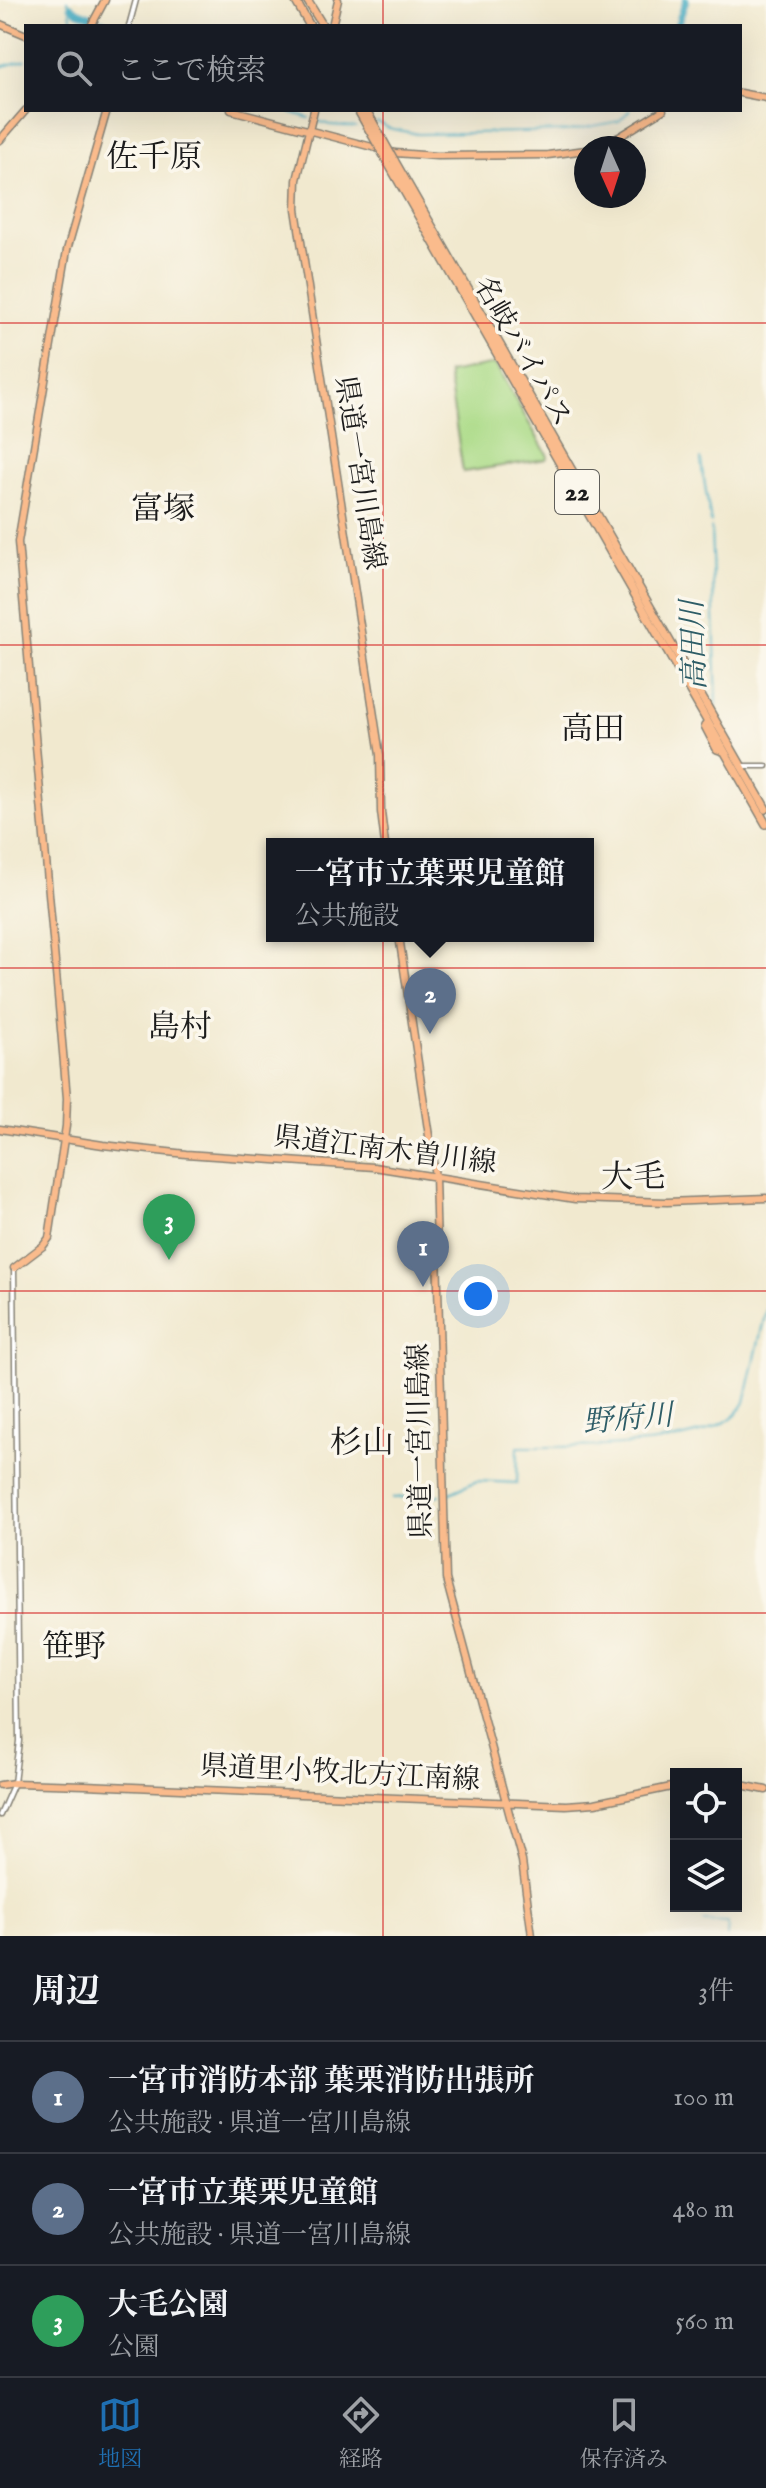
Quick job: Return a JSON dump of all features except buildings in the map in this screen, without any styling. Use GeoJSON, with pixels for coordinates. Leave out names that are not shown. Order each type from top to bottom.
{"type":"FeatureCollection","features":[{"type":"Feature","properties":{"kind":"highway"},"geometry":{"type":"LineString","coordinates":[[295,0],[309,24]]}},
{"type":"Feature","properties":{"kind":"highway"},"geometry":{"type":"LineString","coordinates":[[306,0],[320,24]]}},
{"type":"Feature","properties":{"kind":"highway","name":"名岐バイパス"},"geometry":{"type":"LineString","coordinates":[[359,112],[766,809]]}},
{"type":"Feature","properties":{"kind":"highway","name":"名岐バイパス"},"geometry":{"type":"LineString","coordinates":[[367,112],[390,160],[766,824]]}},
{"type":"Feature","properties":{"kind":"highway","name":"22"},"geometry":{"type":"LineString","coordinates":[[701,684],[703,699]]}},
{"type":"Feature","properties":{"kind":"highway","name":"22"},"geometry":{"type":"LineString","coordinates":[[695,708],[717,749],[725,752]]}},
{"type":"Feature","properties":{"kind":"main road"},"geometry":{"type":"LineString","coordinates":[[92,24],[105,0]]}},
{"type":"Feature","properties":{"kind":"main road"},"geometry":{"type":"LineString","coordinates":[[332,24],[338,0]]}},
{"type":"Feature","properties":{"kind":"main road"},"geometry":{"type":"LineString","coordinates":[[0,24],[24,34]]}},
{"type":"Feature","properties":{"kind":"main road"},"geometry":{"type":"LineString","coordinates":[[742,93],[766,98]]}},
{"type":"Feature","properties":{"kind":"main road"},"geometry":{"type":"LineString","coordinates":[[0,140],[24,112]]}},
{"type":"Feature","properties":{"kind":"main road"},"geometry":{"type":"LineString","coordinates":[[14,1268],[48,1239],[67,1116],[18,542],[67,250],[106,112]]}},
{"type":"Feature","properties":{"kind":"main road"},"geometry":{"type":"LineString","coordinates":[[238,112],[395,153],[437,156],[558,155],[574,152]]}},
{"type":"Feature","properties":{"kind":"main road","name":"県道一宮川島線"},"geometry":{"type":"LineString","coordinates":[[314,112],[297,180],[296,209],[380,755],[384,838]]}},
{"type":"Feature","properties":{"kind":"main road"},"geometry":{"type":"LineString","coordinates":[[621,136],[660,112]]}},
{"type":"Feature","properties":{"kind":"main road","name":"県道一宮川島線"},"geometry":{"type":"LineString","coordinates":[[400,942],[435,1176],[446,1579],[524,1871],[532,1936]]}},
{"type":"Feature","properties":{"kind":"main road","name":"県道江南木曽川線"},"geometry":{"type":"LineString","coordinates":[[0,1129],[186,1154],[374,1167],[575,1199],[667,1202],[766,1198]]}},
{"type":"Feature","properties":{"kind":"main road","name":"県道里小牧北方江南線"},"geometry":{"type":"LineString","coordinates":[[0,1785],[14,1783],[584,1805],[670,1787]]}},
{"type":"Feature","properties":{"kind":"main road"},"geometry":{"type":"LineString","coordinates":[[742,1785],[766,1790]]}},
{"type":"Feature","properties":{"kind":"street"},"geometry":{"type":"LineString","coordinates":[[130,24],[136,0]]}},
{"type":"Feature","properties":{"kind":"street"},"geometry":{"type":"LineString","coordinates":[[740,766],[766,766]]}},
{"type":"Feature","properties":{"kind":"street"},"geometry":{"type":"LineString","coordinates":[[0,1815],[14,1783],[19,1741],[14,1268]]}},
{"type":"Feature","properties":{"kind":"green space"},"geometry":{"type":"Polygon","coordinates":[[[495,364],[548,456],[546,459],[463,472],[448,373],[495,364]]]}},
{"type":"Feature","properties":{"kind":"waterway"},"geometry":{"type":"LineString","coordinates":[[68,0],[72,21]]}},
{"type":"Feature","properties":{"kind":"waterway"},"geometry":{"type":"LineString","coordinates":[[678,24],[686,0]]}},
{"type":"Feature","properties":{"kind":"waterway"},"geometry":{"type":"LineString","coordinates":[[71,6],[90,16]]}},
{"type":"Feature","properties":{"kind":"waterway"},"geometry":{"type":"LineString","coordinates":[[101,19],[117,24]]}},
{"type":"Feature","properties":{"kind":"waterway"},"geometry":{"type":"LineString","coordinates":[[0,67],[24,61]]}},
{"type":"Feature","properties":{"kind":"waterway"},"geometry":{"type":"LineString","coordinates":[[290,112],[309,118]]}},
{"type":"Feature","properties":{"kind":"waterway"},"geometry":{"type":"LineString","coordinates":[[377,122],[418,134],[568,131],[619,121],[628,112]]}},
{"type":"Feature","properties":{"kind":"waterway"},"geometry":{"type":"LineString","coordinates":[[315,120],[330,125],[356,127]]}},
{"type":"Feature","properties":{"kind":"waterway","name":"高田川"},"geometry":{"type":"LineString","coordinates":[[701,459],[703,477]]}},
{"type":"Feature","properties":{"kind":"waterway","name":"高田川"},"geometry":{"type":"LineString","coordinates":[[704,479],[711,523]]}},
{"type":"Feature","properties":{"kind":"waterway","name":"高田川"},"geometry":{"type":"LineString","coordinates":[[711,528],[713,581]]}},
{"type":"Feature","properties":{"kind":"waterway","name":"高田川"},"geometry":{"type":"LineString","coordinates":[[713,583],[717,705]]}},
{"type":"Feature","properties":{"kind":"waterway","name":"野府川"},"geometry":{"type":"LineString","coordinates":[[448,1494],[477,1481],[517,1483],[518,1447],[642,1444],[706,1431],[730,1419],[745,1402],[766,1310]]}},
{"type":"Feature","properties":{"kind":"waterway","name":"野府川"},"geometry":{"type":"LineString","coordinates":[[393,1498],[440,1495]]}},
{"type":"Feature","properties":{"kind":"waterway"},"geometry":{"type":"LineString","coordinates":[[704,1922],[728,1923],[727,1936]]}},
{"type":"Feature","properties":{"kind":"place","name":"一宮市立葉栗児童館"},"geometry":{"type":"Point","coordinates":[430,1034]}},
{"type":"Feature","properties":{"kind":"place","name":"大毛公園"},"geometry":{"type":"Point","coordinates":[169,1260]}},
{"type":"Feature","properties":{"kind":"place","name":"一宮市消防本部 葉栗消防出張所"},"geometry":{"type":"Point","coordinates":[423,1287]}},
{"type":"Feature","properties":{"kind":"district","name":"佐千原"},"geometry":{"type":"Point","coordinates":[154,158]}},
{"type":"Feature","properties":{"kind":"district","name":"富塚"},"geometry":{"type":"Point","coordinates":[163,510]}},
{"type":"Feature","properties":{"kind":"district","name":"高田"},"geometry":{"type":"Point","coordinates":[593,730]}},
{"type":"Feature","properties":{"kind":"district","name":"島村"},"geometry":{"type":"Point","coordinates":[180,1028]}},
{"type":"Feature","properties":{"kind":"district","name":"大毛"},"geometry":{"type":"Point","coordinates":[633,1178]}},
{"type":"Feature","properties":{"kind":"district","name":"杉山"},"geometry":{"type":"Point","coordinates":[362,1444]}},
{"type":"Feature","properties":{"kind":"district","name":"笹野"},"geometry":{"type":"Point","coordinates":[74,1648]}}]}
